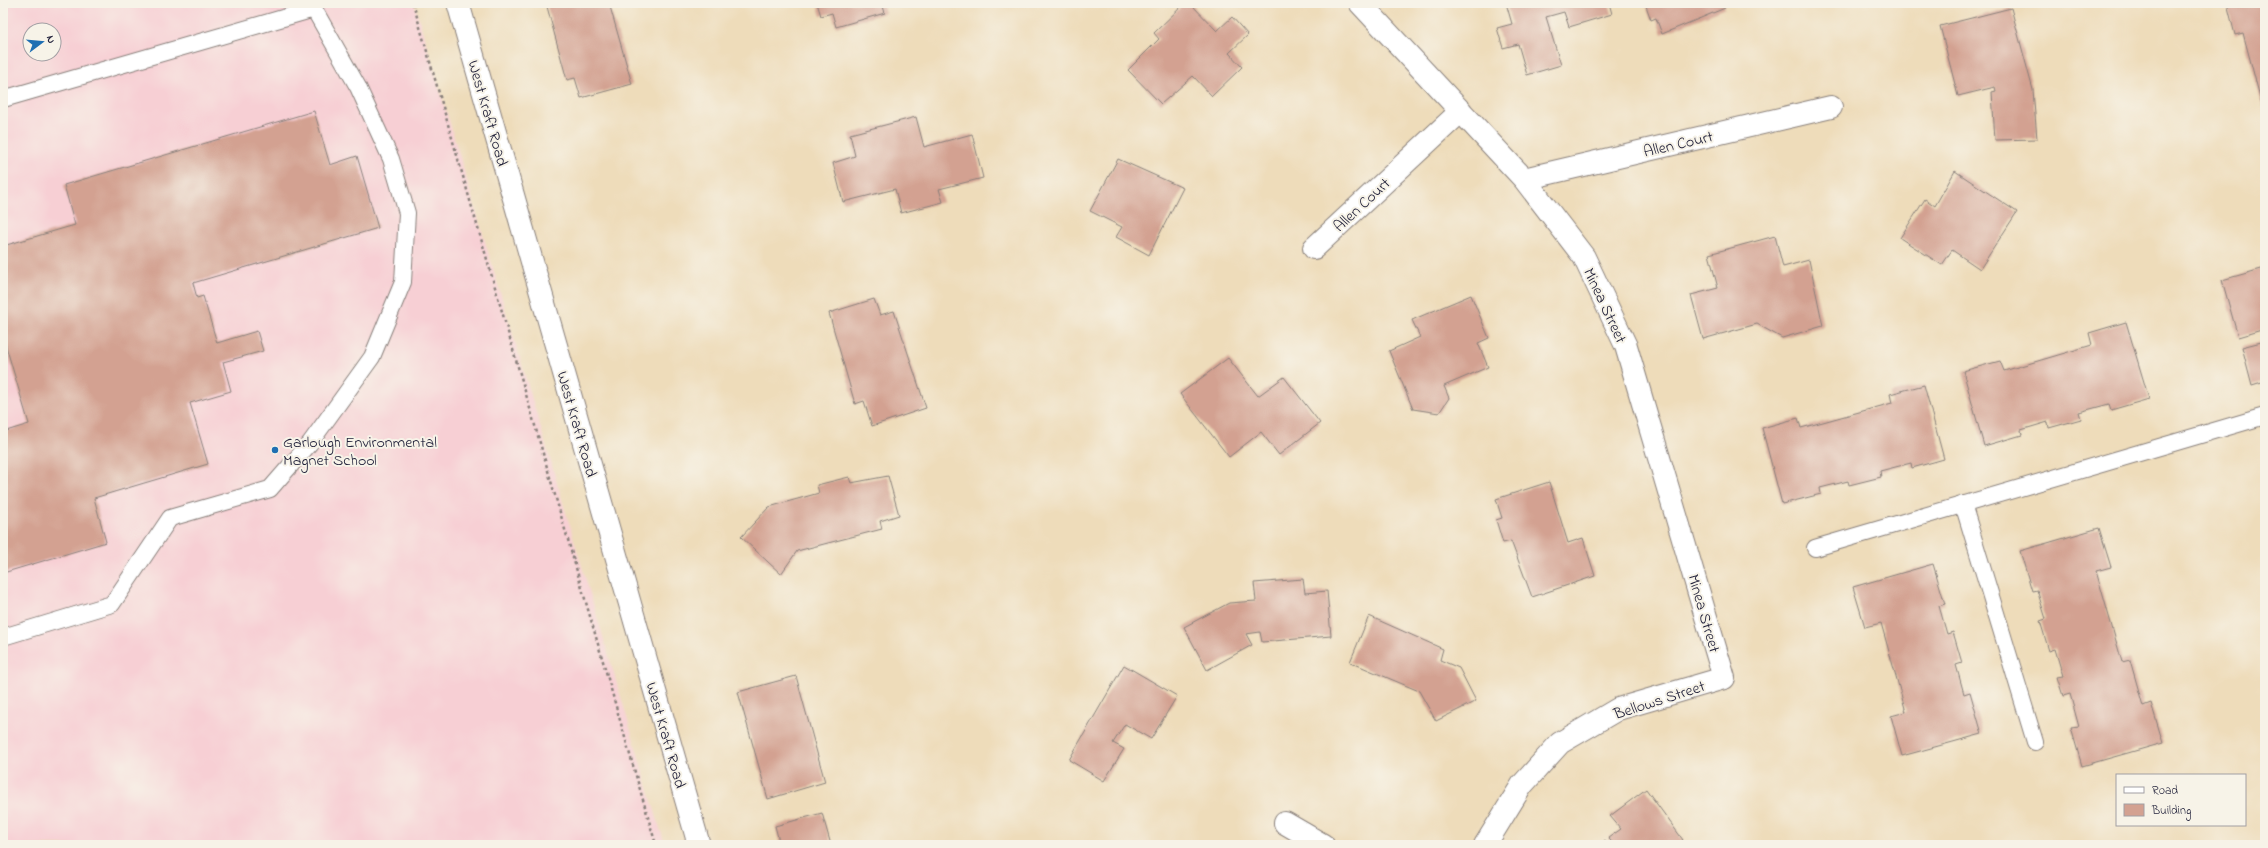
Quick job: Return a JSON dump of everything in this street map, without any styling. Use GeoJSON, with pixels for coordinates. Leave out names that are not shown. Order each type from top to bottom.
{"type":"FeatureCollection","features":[{"type":"Feature","properties":{"kind":"street","name":"West Kraft Road"},"geometry":{"type":"LineString","coordinates":[[458,3],[699,845]]}},
{"type":"Feature","properties":{"kind":"street","name":"Minea Street"},"geometry":{"type":"LineString","coordinates":[[1360,3],[1524,179],[1584,257],[1626,346],[1724,678]]}},
{"type":"Feature","properties":{"kind":"street","name":"Allen Court"},"geometry":{"type":"LineString","coordinates":[[1524,179],[1831,107]]}},
{"type":"Feature","properties":{"kind":"street","name":"Allen Court"},"geometry":{"type":"LineString","coordinates":[[1314,248],[1461,111]]}},
{"type":"Feature","properties":{"kind":"street","name":"Bellows Street"},"geometry":{"type":"LineString","coordinates":[[1484,845],[1522,785],[1560,743],[1618,709],[1724,678]]}},
{"type":"Feature","properties":{"kind":"street"},"geometry":{"type":"LineString","coordinates":[[1285,823],[1323,845]]}},
{"type":"Feature","properties":{"kind":"lane"},"geometry":{"type":"LineString","coordinates":[[3,99],[313,6],[358,87],[388,153],[407,213],[403,282],[372,357],[310,443],[270,489],[170,518],[112,604],[3,637]]}},
{"type":"Feature","properties":{"kind":"lane"},"geometry":{"type":"LineString","coordinates":[[1815,548],[2265,416]]}},
{"type":"Feature","properties":{"kind":"lane"},"geometry":{"type":"LineString","coordinates":[[1963,504],[2036,742]]}},
{"type":"Feature","properties":{"kind":"path"},"geometry":{"type":"LineString","coordinates":[[413,3],[656,845]]}},
{"type":"Feature","properties":{"kind":"shaded area","name":"Garlough Environmental Magnet School"},"geometry":{"type":"Polygon","coordinates":[[[3,3],[414,3],[665,845],[3,845],[3,3]]]}},
{"type":"Feature","properties":{"kind":"building"},"geometry":{"type":"Polygon","coordinates":[[[546,3],[609,3],[632,84],[581,98],[575,78],[567,80],[546,3]]]}},
{"type":"Feature","properties":{"kind":"building"},"geometry":{"type":"Polygon","coordinates":[[[817,3],[882,3],[885,13],[836,27],[832,13],[821,16],[817,3]]]}},
{"type":"Feature","properties":{"kind":"building"},"geometry":{"type":"Polygon","coordinates":[[[1185,3],[1190,3],[1217,31],[1232,17],[1248,35],[1229,53],[1242,67],[1212,96],[1193,76],[1161,104],[1128,70],[1159,39],[1154,33],[1185,3]]]}},
{"type":"Feature","properties":{"kind":"building"},"geometry":{"type":"Polygon","coordinates":[[[1506,3],[1609,3],[1612,14],[1569,27],[1564,12],[1546,17],[1561,65],[1527,75],[1518,44],[1503,48],[1497,28],[1512,24],[1506,3]]]}},
{"type":"Feature","properties":{"kind":"building"},"geometry":{"type":"Polygon","coordinates":[[[1645,3],[1723,3],[1725,8],[1662,34],[1656,18],[1651,20],[1645,3]]]}},
{"type":"Feature","properties":{"kind":"building"},"geometry":{"type":"Polygon","coordinates":[[[2227,3],[2265,3],[2265,116],[2243,33],[2235,35],[2227,3]]]}},
{"type":"Feature","properties":{"kind":"building"},"geometry":{"type":"Polygon","coordinates":[[[2011,8],[2033,90],[2037,139],[1995,140],[1992,92],[1996,91],[1995,87],[1958,96],[1940,26],[2011,8]]]}},
{"type":"Feature","properties":{"kind":"building"},"geometry":{"type":"Polygon","coordinates":[[[314,111],[330,165],[357,156],[378,228],[193,283],[197,298],[203,296],[217,343],[257,331],[263,351],[223,362],[231,391],[190,403],[208,464],[94,498],[106,542],[3,573],[3,432],[29,424],[3,336],[3,246],[75,225],[64,185],[314,111]]]}},
{"type":"Feature","properties":{"kind":"building"},"geometry":{"type":"Polygon","coordinates":[[[916,117],[924,147],[972,134],[983,178],[939,189],[943,202],[901,213],[895,189],[843,202],[833,163],[855,156],[850,134],[916,117]]]}},
{"type":"Feature","properties":{"kind":"building"},"geometry":{"type":"Polygon","coordinates":[[[1118,159],[1183,188],[1149,255],[1116,237],[1122,227],[1090,211],[1118,159]]]}},
{"type":"Feature","properties":{"kind":"building"},"geometry":{"type":"Polygon","coordinates":[[[1955,171],[2017,212],[1980,269],[1952,250],[1942,265],[1900,238],[1925,199],[1935,206],[1955,171]]]}},
{"type":"Feature","properties":{"kind":"building"},"geometry":{"type":"Polygon","coordinates":[[[1775,236],[1783,267],[1809,260],[1823,326],[1782,338],[1757,324],[1703,339],[1691,295],[1718,288],[1709,254],[1775,236]]]}},
{"type":"Feature","properties":{"kind":"building"},"geometry":{"type":"Polygon","coordinates":[[[2265,268],[2265,329],[2238,337],[2222,280],[2265,268]]]}},
{"type":"Feature","properties":{"kind":"building"},"geometry":{"type":"Polygon","coordinates":[[[1471,295],[1489,338],[1478,343],[1488,367],[1444,386],[1449,398],[1439,413],[1413,409],[1389,351],[1420,337],[1412,320],[1471,295]]]}},
{"type":"Feature","properties":{"kind":"building"},"geometry":{"type":"Polygon","coordinates":[[[874,299],[880,315],[894,311],[926,408],[872,426],[864,401],[855,404],[829,313],[874,299]]]}},
{"type":"Feature","properties":{"kind":"building"},"geometry":{"type":"Polygon","coordinates":[[[2126,322],[2149,399],[2111,410],[2109,404],[2079,412],[2081,419],[2049,428],[2048,422],[2021,430],[2022,435],[1984,446],[1963,371],[2000,361],[2004,371],[2092,345],[2089,333],[2126,322]]]}},
{"type":"Feature","properties":{"kind":"building"},"geometry":{"type":"Polygon","coordinates":[[[2265,341],[2265,381],[2252,385],[2242,347],[2265,341]]]}},
{"type":"Feature","properties":{"kind":"building"},"geometry":{"type":"Polygon","coordinates":[[[1228,358],[1258,396],[1284,377],[1320,423],[1279,455],[1261,432],[1229,457],[1180,394],[1228,358]]]}},
{"type":"Feature","properties":{"kind":"building"},"geometry":{"type":"Polygon","coordinates":[[[1924,385],[1944,459],[1912,468],[1911,463],[1880,471],[1881,477],[1849,485],[1848,481],[1820,488],[1821,494],[1782,504],[1762,428],[1798,418],[1801,428],[1892,403],[1890,394],[1924,385]]]}},
{"type":"Feature","properties":{"kind":"building"},"geometry":{"type":"Polygon","coordinates":[[[888,476],[899,515],[880,521],[882,529],[797,551],[781,574],[741,537],[769,507],[819,493],[817,485],[849,477],[851,483],[888,476]]]}},
{"type":"Feature","properties":{"kind":"building"},"geometry":{"type":"Polygon","coordinates":[[[1549,482],[1568,543],[1583,538],[1595,576],[1532,597],[1511,541],[1503,543],[1496,520],[1502,518],[1496,499],[1549,482]]]}},
{"type":"Feature","properties":{"kind":"building"},"geometry":{"type":"Polygon","coordinates":[[[2099,528],[2111,567],[2096,571],[2122,662],[2130,660],[2143,706],[2151,703],[2163,743],[2082,766],[2071,728],[2079,727],[2070,694],[2063,696],[2057,677],[2063,676],[2055,649],[2049,651],[2040,621],[2046,619],[2037,590],[2032,591],[2020,551],[2099,528]]]}},
{"type":"Feature","properties":{"kind":"building"},"geometry":{"type":"Polygon","coordinates":[[[1933,564],[1945,604],[1939,606],[1947,634],[1953,632],[1962,663],[1956,665],[1964,694],[1970,692],[1982,734],[1902,756],[1891,716],[1906,712],[1881,623],[1865,627],[1853,587],[1933,564]]]}},
{"type":"Feature","properties":{"kind":"building"},"geometry":{"type":"Polygon","coordinates":[[[1303,579],[1305,593],[1327,591],[1331,636],[1262,642],[1260,632],[1246,634],[1252,645],[1207,670],[1184,627],[1229,603],[1256,601],[1254,583],[1303,579]]]}},
{"type":"Feature","properties":{"kind":"building"},"geometry":{"type":"Polygon","coordinates":[[[1369,616],[1443,649],[1440,660],[1459,668],[1476,701],[1436,721],[1419,691],[1350,662],[1369,616]]]}},
{"type":"Feature","properties":{"kind":"building"},"geometry":{"type":"Polygon","coordinates":[[[1124,665],[1177,696],[1151,739],[1125,724],[1113,743],[1124,749],[1104,781],[1069,760],[1124,665]]]}},
{"type":"Feature","properties":{"kind":"building"},"geometry":{"type":"Polygon","coordinates":[[[796,676],[825,782],[768,799],[738,692],[796,676]]]}},
{"type":"Feature","properties":{"kind":"building"},"geometry":{"type":"Polygon","coordinates":[[[1646,789],[1683,840],[1676,845],[1608,845],[1612,842],[1608,838],[1621,829],[1610,816],[1646,789]]]}},
{"type":"Feature","properties":{"kind":"building"},"geometry":{"type":"Polygon","coordinates":[[[822,813],[831,845],[780,845],[775,826],[822,813]]]}},
{"type":"Feature","properties":{"kind":"building"},"geometry":{"type":"Polygon","coordinates":[[[1605,841],[1608,845],[1600,845],[1605,841]]]}},
{"type":"Feature","properties":{"kind":"place","name":"Garlough Environmental Magnet School"},"geometry":{"type":"Point","coordinates":[275,450]}}]}
